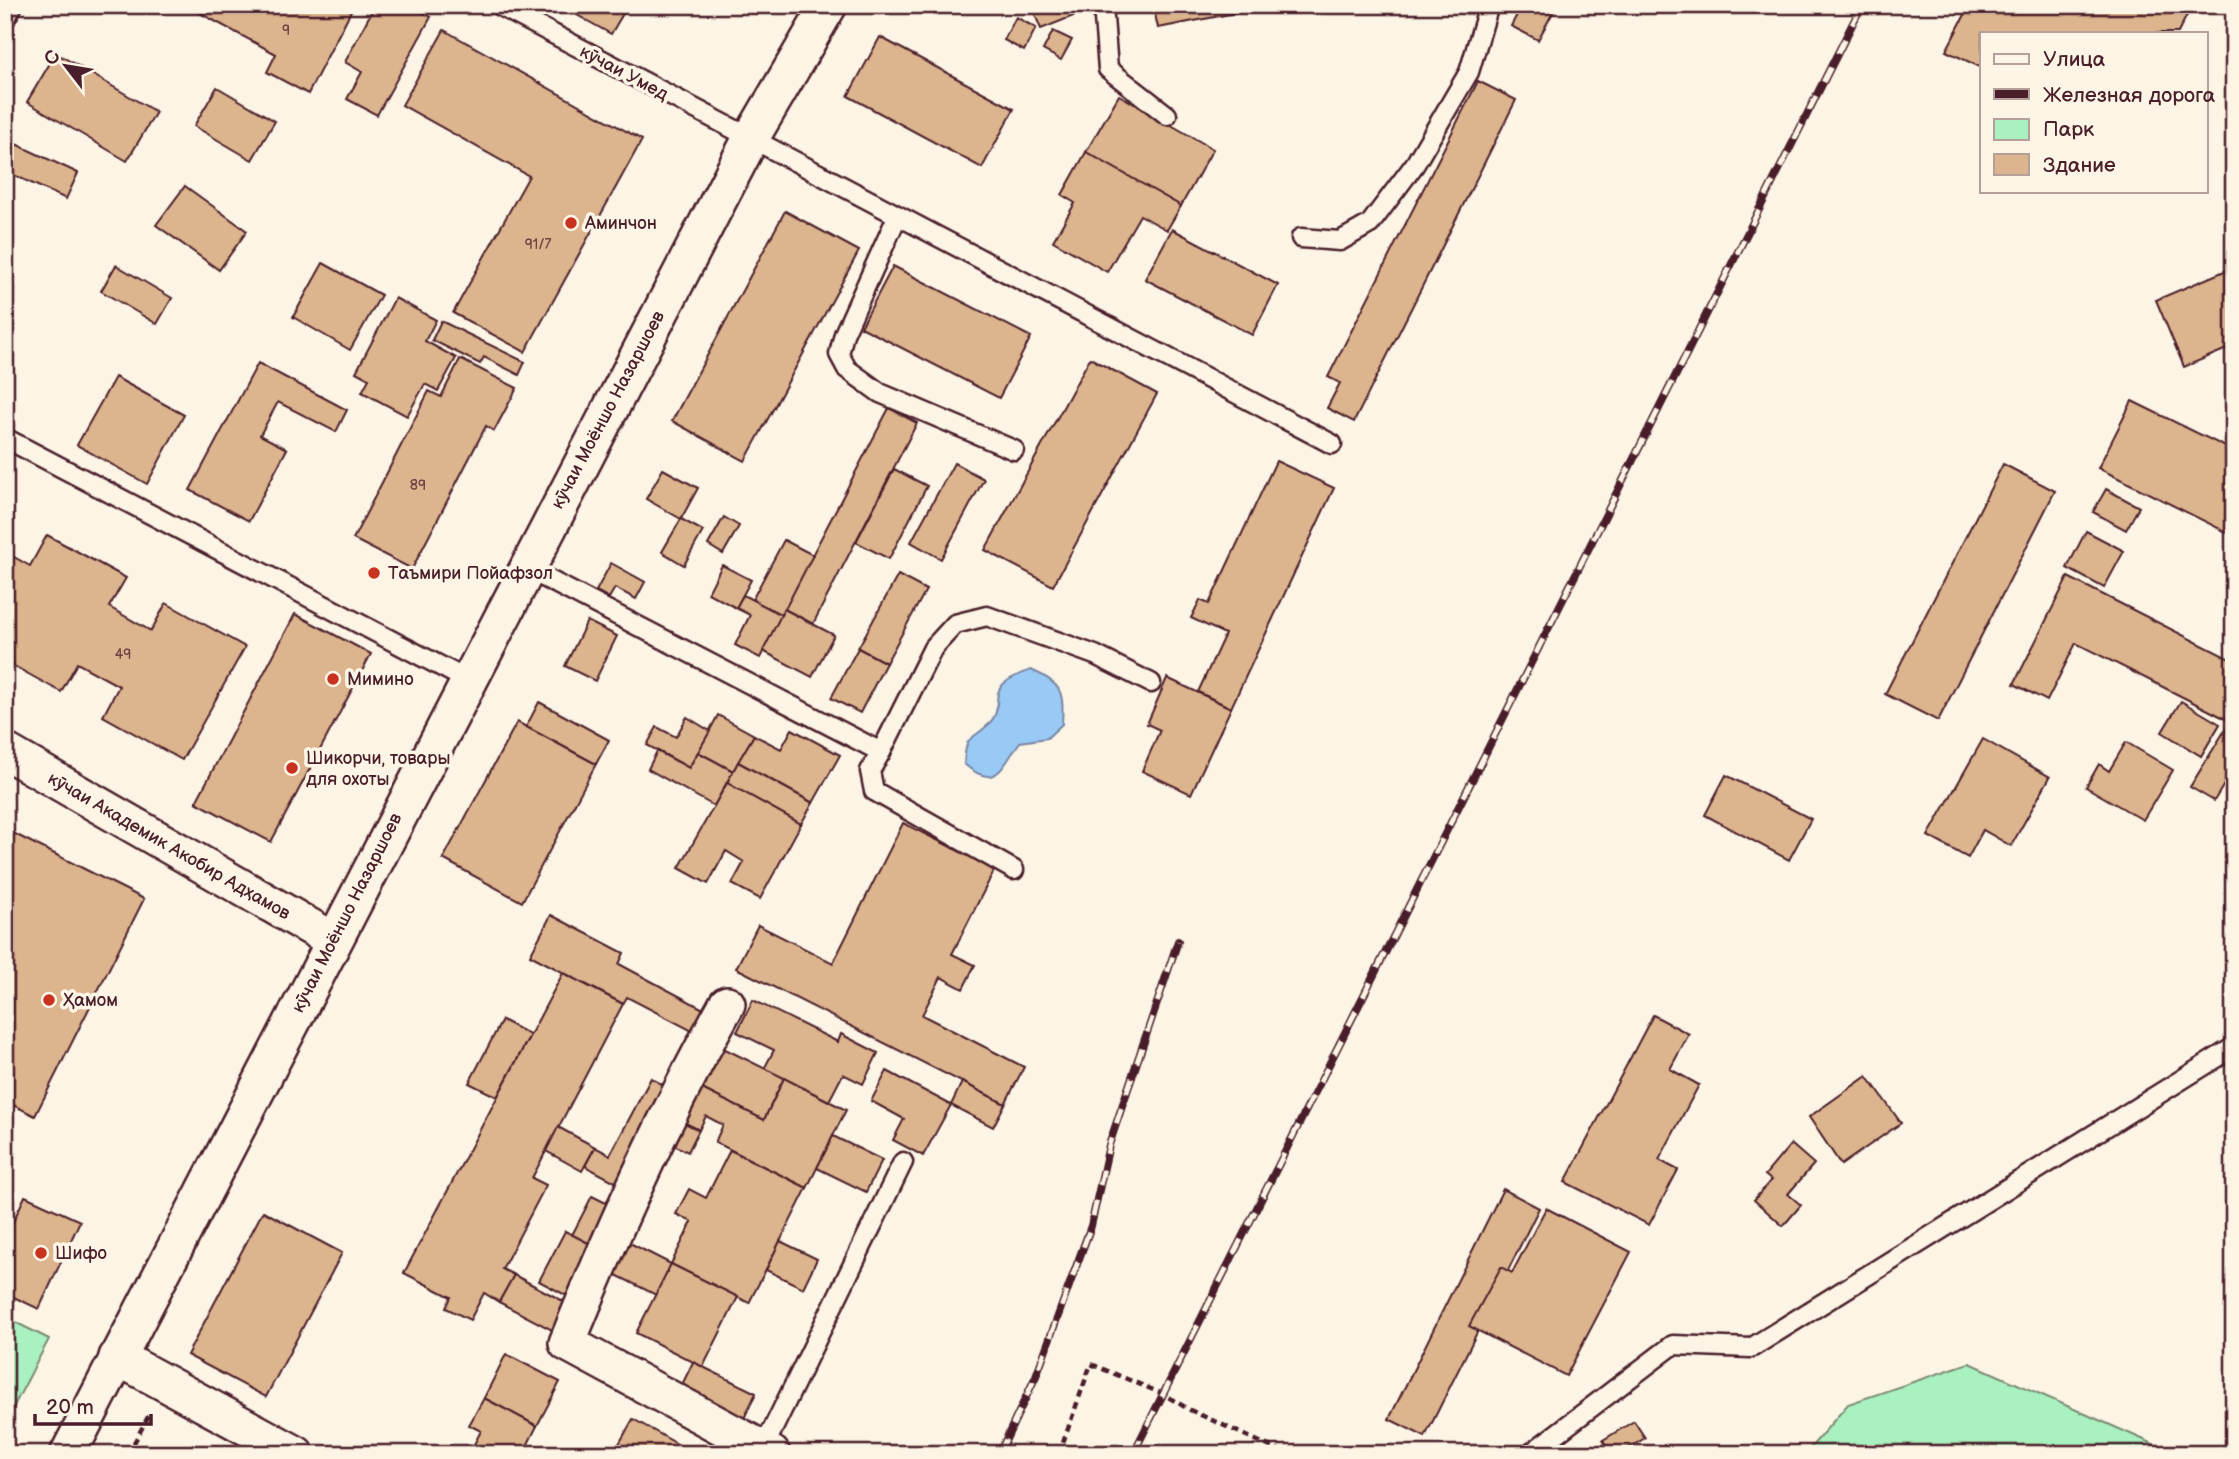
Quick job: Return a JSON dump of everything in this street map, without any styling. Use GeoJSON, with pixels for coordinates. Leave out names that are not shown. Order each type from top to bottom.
{"type":"FeatureCollection","features":[{"type":"Feature","properties":{"kind":"street","name":"кӯчаи Моёншо Назаршоев"},"geometry":{"type":"LineString","coordinates":[[68,1454],[467,680],[750,140],[829,5]]}},
{"type":"Feature","properties":{"kind":"street","name":"кӯчаи Академик Акобир Адҳамов"},"geometry":{"type":"LineString","coordinates":[[5,751],[334,940]]}},
{"type":"Feature","properties":{"kind":"street"},"geometry":{"type":"LineString","coordinates":[[727,1004],[654,1144],[567,1343],[767,1451]]}},
{"type":"Feature","properties":{"kind":"street"},"geometry":{"type":"LineString","coordinates":[[117,1357],[296,1454]]}},
{"type":"Feature","properties":{"kind":"lane"},"geometry":{"type":"LineString","coordinates":[[5,19],[13,5]]}},
{"type":"Feature","properties":{"kind":"lane","name":"кӯчаи Умед"},"geometry":{"type":"LineString","coordinates":[[498,5],[750,140],[1332,443]]}},
{"type":"Feature","properties":{"kind":"lane"},"geometry":{"type":"LineString","coordinates":[[1103,5],[1108,69],[1167,115]]}},
{"type":"Feature","properties":{"kind":"lane"},"geometry":{"type":"LineString","coordinates":[[1301,237],[1340,241],[1370,224],[1415,164],[1469,72],[1489,5]]}},
{"type":"Feature","properties":{"kind":"lane"},"geometry":{"type":"LineString","coordinates":[[897,217],[844,334],[839,354],[847,369],[880,393],[1014,450]]}},
{"type":"Feature","properties":{"kind":"lane"},"geometry":{"type":"LineString","coordinates":[[5,438],[467,680]]}},
{"type":"Feature","properties":{"kind":"lane"},"geometry":{"type":"LineString","coordinates":[[526,568],[880,752]]}},
{"type":"Feature","properties":{"kind":"lane"},"geometry":{"type":"LineString","coordinates":[[1014,870],[874,791],[870,771],[933,648],[955,624],[987,616],[1095,655],[1151,683]]}},
{"type":"Feature","properties":{"kind":"lane"},"geometry":{"type":"LineString","coordinates":[[1530,1454],[1673,1345],[1751,1348],[2234,1048]]}},
{"type":"Feature","properties":{"kind":"lane"},"geometry":{"type":"LineString","coordinates":[[767,1451],[903,1162]]}},
{"type":"Feature","properties":{"kind":"path"},"geometry":{"type":"LineString","coordinates":[[1059,1454],[1091,1364],[1164,1394],[1190,1410],[1286,1454]]}},
{"type":"Feature","properties":{"kind":"green space"},"geometry":{"type":"Polygon","coordinates":[[[5,1317],[49,1339],[5,1423],[5,1317]]]}},
{"type":"Feature","properties":{"kind":"green space"},"geometry":{"type":"Polygon","coordinates":[[[1969,1363],[2176,1454],[1805,1454],[1848,1404],[1969,1363]]]}},
{"type":"Feature","properties":{"kind":"water"},"geometry":{"type":"Polygon","coordinates":[[[1031,670],[1049,679],[1059,690],[1062,724],[1047,738],[1020,742],[1003,767],[991,776],[975,772],[964,764],[968,743],[994,717],[999,689],[1004,683],[1031,670]]]}},
{"type":"Feature","properties":{"kind":"building"},"geometry":{"type":"Polygon","coordinates":[[[185,5],[354,5],[308,94],[267,72],[276,54],[185,5]]]}},
{"type":"Feature","properties":{"kind":"building"},"geometry":{"type":"Polygon","coordinates":[[[375,5],[410,5],[431,17],[377,115],[347,99],[362,72],[345,62],[375,5]]]}},
{"type":"Feature","properties":{"kind":"building"},"geometry":{"type":"Polygon","coordinates":[[[559,5],[628,5],[611,34],[559,5]]]}},
{"type":"Feature","properties":{"kind":"building"},"geometry":{"type":"Polygon","coordinates":[[[1031,5],[1071,5],[1076,15],[1041,29],[1031,5]]]}},
{"type":"Feature","properties":{"kind":"building"},"geometry":{"type":"Polygon","coordinates":[[[1153,5],[1276,5],[1158,28],[1153,5]]]}},
{"type":"Feature","properties":{"kind":"building"},"geometry":{"type":"Polygon","coordinates":[[[1522,5],[1557,5],[1538,40],[1511,26],[1522,5]]]}},
{"type":"Feature","properties":{"kind":"building"},"geometry":{"type":"Polygon","coordinates":[[[1970,5],[2192,5],[2178,32],[1980,32],[1980,67],[1946,51],[1970,5]]]}},
{"type":"Feature","properties":{"kind":"building"},"geometry":{"type":"Polygon","coordinates":[[[1016,17],[1036,28],[1024,51],[1004,40],[1016,17]]]}},
{"type":"Feature","properties":{"kind":"building"},"geometry":{"type":"Polygon","coordinates":[[[444,30],[642,140],[525,352],[453,313],[529,176],[402,105],[444,30]]]}},
{"type":"Feature","properties":{"kind":"building"},"geometry":{"type":"Polygon","coordinates":[[[1053,31],[1072,40],[1061,60],[1043,50],[1053,31]]]}},
{"type":"Feature","properties":{"kind":"building"},"geometry":{"type":"Polygon","coordinates":[[[880,37],[1014,109],[982,168],[848,96],[880,37]]]}},
{"type":"Feature","properties":{"kind":"building"},"geometry":{"type":"Polygon","coordinates":[[[56,53],[156,112],[127,161],[27,102],[56,53]]]}},
{"type":"Feature","properties":{"kind":"building"},"geometry":{"type":"Polygon","coordinates":[[[1478,81],[1516,100],[1354,422],[1327,408],[1340,383],[1328,377],[1478,81]]]}},
{"type":"Feature","properties":{"kind":"building"},"geometry":{"type":"Polygon","coordinates":[[[217,87],[275,121],[252,160],[194,126],[217,87]]]}},
{"type":"Feature","properties":{"kind":"building"},"geometry":{"type":"Polygon","coordinates":[[[1119,95],[1213,149],[1181,206],[1086,152],[1119,95]]]}},
{"type":"Feature","properties":{"kind":"building"},"geometry":{"type":"Polygon","coordinates":[[[5,139],[78,173],[66,199],[5,171],[5,139]]]}},
{"type":"Feature","properties":{"kind":"building"},"geometry":{"type":"Polygon","coordinates":[[[1086,152],[1181,206],[1167,230],[1140,215],[1107,272],[1053,241],[1075,203],[1062,195],[1086,152]]]}},
{"type":"Feature","properties":{"kind":"building"},"geometry":{"type":"Polygon","coordinates":[[[185,186],[247,231],[219,270],[156,225],[185,186]]]}},
{"type":"Feature","properties":{"kind":"building"},"geometry":{"type":"Polygon","coordinates":[[[785,211],[859,251],[745,461],[672,421],[785,211]]]}},
{"type":"Feature","properties":{"kind":"building"},"geometry":{"type":"Polygon","coordinates":[[[1172,229],[1278,285],[1252,335],[1145,279],[1172,229]]]}},
{"type":"Feature","properties":{"kind":"building"},"geometry":{"type":"Polygon","coordinates":[[[323,263],[381,295],[350,350],[293,317],[323,263]]]}},
{"type":"Feature","properties":{"kind":"building"},"geometry":{"type":"Polygon","coordinates":[[[116,265],[172,298],[157,324],[101,291],[116,265]]]}},
{"type":"Feature","properties":{"kind":"building"},"geometry":{"type":"Polygon","coordinates":[[[893,266],[1031,337],[999,398],[861,327],[893,266]]]}},
{"type":"Feature","properties":{"kind":"building"},"geometry":{"type":"Polygon","coordinates":[[[2234,267],[2234,346],[2184,367],[2156,300],[2234,267]]]}},
{"type":"Feature","properties":{"kind":"building"},"geometry":{"type":"Polygon","coordinates":[[[395,298],[436,320],[425,341],[456,358],[438,391],[425,384],[407,416],[362,392],[369,379],[356,372],[395,298]]]}},
{"type":"Feature","properties":{"kind":"building"},"geometry":{"type":"Polygon","coordinates":[[[441,321],[525,362],[519,375],[484,357],[480,364],[432,340],[441,321]]]}},
{"type":"Feature","properties":{"kind":"building"},"geometry":{"type":"Polygon","coordinates":[[[1090,358],[1157,394],[1053,586],[985,550],[1090,358]]]}},
{"type":"Feature","properties":{"kind":"building"},"geometry":{"type":"Polygon","coordinates":[[[460,359],[517,388],[494,431],[486,426],[412,569],[353,539],[429,391],[441,397],[460,359]]]}},
{"type":"Feature","properties":{"kind":"building"},"geometry":{"type":"Polygon","coordinates":[[[258,363],[347,410],[336,432],[278,402],[260,435],[287,449],[249,521],[190,490],[258,363]]]}},
{"type":"Feature","properties":{"kind":"building"},"geometry":{"type":"Polygon","coordinates":[[[115,377],[184,415],[147,484],[77,445],[115,377]]]}},
{"type":"Feature","properties":{"kind":"building"},"geometry":{"type":"Polygon","coordinates":[[[2132,401],[2234,451],[2234,536],[2098,468],[2132,401]]]}},
{"type":"Feature","properties":{"kind":"building"},"geometry":{"type":"Polygon","coordinates":[[[889,408],[917,423],[813,624],[784,609],[889,408]]]}},
{"type":"Feature","properties":{"kind":"building"},"geometry":{"type":"Polygon","coordinates":[[[1276,461],[1334,488],[1231,708],[1198,692],[1225,634],[1191,618],[1200,600],[1209,604],[1276,461]]]}},
{"type":"Feature","properties":{"kind":"building"},"geometry":{"type":"Polygon","coordinates":[[[954,463],[984,479],[941,559],[911,542],[954,463]]]}},
{"type":"Feature","properties":{"kind":"building"},"geometry":{"type":"Polygon","coordinates":[[[2003,464],[2055,491],[1938,721],[1885,694],[2003,464]]]}},
{"type":"Feature","properties":{"kind":"building"},"geometry":{"type":"Polygon","coordinates":[[[663,469],[698,488],[681,519],[646,499],[663,469]]]}},
{"type":"Feature","properties":{"kind":"building"},"geometry":{"type":"Polygon","coordinates":[[[894,469],[927,486],[889,559],[856,542],[894,469]]]}},
{"type":"Feature","properties":{"kind":"building"},"geometry":{"type":"Polygon","coordinates":[[[2106,489],[2139,507],[2126,530],[2093,512],[2106,489]]]}},
{"type":"Feature","properties":{"kind":"building"},"geometry":{"type":"Polygon","coordinates":[[[724,517],[739,526],[723,554],[708,545],[724,517]]]}},
{"type":"Feature","properties":{"kind":"building"},"geometry":{"type":"Polygon","coordinates":[[[681,519],[703,531],[684,565],[662,552],[681,519]]]}},
{"type":"Feature","properties":{"kind":"building"},"geometry":{"type":"Polygon","coordinates":[[[2086,531],[2124,551],[2104,588],[2067,568],[2086,531]]]}},
{"type":"Feature","properties":{"kind":"building"},"geometry":{"type":"Polygon","coordinates":[[[47,535],[126,578],[109,607],[151,631],[166,603],[245,647],[182,760],[103,716],[119,686],[77,663],[61,692],[5,661],[5,552],[30,566],[47,535]]]}},
{"type":"Feature","properties":{"kind":"building"},"geometry":{"type":"Polygon","coordinates":[[[784,540],[813,555],[782,615],[752,600],[784,540]]]}},
{"type":"Feature","properties":{"kind":"building"},"geometry":{"type":"Polygon","coordinates":[[[611,563],[645,582],[636,599],[615,588],[609,598],[596,591],[611,563]]]}},
{"type":"Feature","properties":{"kind":"building"},"geometry":{"type":"Polygon","coordinates":[[[722,565],[751,580],[736,608],[708,593],[722,565]]]}},
{"type":"Feature","properties":{"kind":"building"},"geometry":{"type":"Polygon","coordinates":[[[898,575],[926,590],[886,663],[858,648],[898,575]]]}},
{"type":"Feature","properties":{"kind":"building"},"geometry":{"type":"Polygon","coordinates":[[[2068,577],[2234,661],[2234,723],[2076,643],[2047,701],[2014,684],[2068,577]]]}},
{"type":"Feature","properties":{"kind":"building"},"geometry":{"type":"Polygon","coordinates":[[[743,595],[782,615],[760,658],[735,645],[750,615],[736,608],[743,595]]]}},
{"type":"Feature","properties":{"kind":"building"},"geometry":{"type":"Polygon","coordinates":[[[784,609],[834,635],[812,677],[763,651],[784,609]]]}},
{"type":"Feature","properties":{"kind":"building"},"geometry":{"type":"Polygon","coordinates":[[[295,614],[371,654],[271,842],[196,802],[295,614]]]}},
{"type":"Feature","properties":{"kind":"building"},"geometry":{"type":"Polygon","coordinates":[[[587,621],[617,636],[595,681],[565,666],[587,621]]]}},
{"type":"Feature","properties":{"kind":"building"},"geometry":{"type":"Polygon","coordinates":[[[858,648],[886,663],[860,713],[831,698],[858,648]]]}},
{"type":"Feature","properties":{"kind":"building"},"geometry":{"type":"Polygon","coordinates":[[[1167,678],[1231,708],[1191,794],[1142,771],[1160,730],[1147,724],[1167,678]]]}},
{"type":"Feature","properties":{"kind":"building"},"geometry":{"type":"Polygon","coordinates":[[[2181,701],[2220,724],[2201,756],[2162,732],[2181,701]]]}},
{"type":"Feature","properties":{"kind":"building"},"geometry":{"type":"Polygon","coordinates":[[[539,702],[609,740],[596,764],[526,727],[539,702]]]}},
{"type":"Feature","properties":{"kind":"building"},"geometry":{"type":"Polygon","coordinates":[[[718,715],[754,735],[733,771],[698,752],[718,715]]]}},
{"type":"Feature","properties":{"kind":"building"},"geometry":{"type":"Polygon","coordinates":[[[687,717],[710,731],[689,768],[647,745],[657,727],[676,737],[687,717]]]}},
{"type":"Feature","properties":{"kind":"building"},"geometry":{"type":"Polygon","coordinates":[[[517,722],[596,764],[522,902],[443,859],[517,722]]]}},
{"type":"Feature","properties":{"kind":"building"},"geometry":{"type":"Polygon","coordinates":[[[792,729],[840,755],[813,803],[738,762],[754,735],[781,749],[792,729]]]}},
{"type":"Feature","properties":{"kind":"building"},"geometry":{"type":"Polygon","coordinates":[[[2225,730],[2234,735],[2234,768],[2214,801],[2190,787],[2225,730]]]}},
{"type":"Feature","properties":{"kind":"building"},"geometry":{"type":"Polygon","coordinates":[[[1983,739],[2050,777],[2011,846],[1983,830],[1968,858],[1928,836],[1983,739]]]}},
{"type":"Feature","properties":{"kind":"building"},"geometry":{"type":"Polygon","coordinates":[[[2126,742],[2173,770],[2143,820],[2086,787],[2099,764],[2109,771],[2126,742]]]}},
{"type":"Feature","properties":{"kind":"building"},"geometry":{"type":"Polygon","coordinates":[[[657,751],[689,768],[698,752],[733,771],[714,806],[648,769],[657,751]]]}},
{"type":"Feature","properties":{"kind":"building"},"geometry":{"type":"Polygon","coordinates":[[[738,762],[813,803],[801,824],[727,783],[738,762]]]}},
{"type":"Feature","properties":{"kind":"building"},"geometry":{"type":"Polygon","coordinates":[[[1726,775],[1811,819],[1789,860],[1705,815],[1726,775]]]}},
{"type":"Feature","properties":{"kind":"building"},"geometry":{"type":"Polygon","coordinates":[[[727,783],[801,824],[760,899],[732,884],[744,862],[726,851],[708,884],[679,868],[727,783]]]}},
{"type":"Feature","properties":{"kind":"building"},"geometry":{"type":"Polygon","coordinates":[[[903,823],[995,869],[952,954],[975,965],[963,989],[941,977],[922,1015],[1024,1067],[1005,1104],[736,968],[758,925],[833,963],[903,823]]]}},
{"type":"Feature","properties":{"kind":"building","name":"Ҳамом"},"geometry":{"type":"Polygon","coordinates":[[[5,829],[144,899],[35,1116],[5,1101],[5,829]]]}},
{"type":"Feature","properties":{"kind":"building"},"geometry":{"type":"Polygon","coordinates":[[[551,915],[624,953],[619,964],[709,1012],[698,1034],[627,997],[623,1004],[530,955],[551,915]]]}},
{"type":"Feature","properties":{"kind":"building"},"geometry":{"type":"Polygon","coordinates":[[[563,973],[623,1004],[532,1178],[546,1185],[502,1269],[514,1275],[499,1302],[484,1293],[470,1320],[446,1308],[451,1297],[404,1273],[563,973]]]}},
{"type":"Feature","properties":{"kind":"building"},"geometry":{"type":"Polygon","coordinates":[[[753,1000],[838,1042],[841,1034],[878,1053],[863,1084],[843,1074],[829,1101],[764,1069],[774,1050],[737,1032],[753,1000]]]}},
{"type":"Feature","properties":{"kind":"building"},"geometry":{"type":"Polygon","coordinates":[[[1653,1015],[1689,1034],[1670,1069],[1699,1085],[1659,1160],[1678,1170],[1649,1225],[1565,1182],[1653,1015]]]}},
{"type":"Feature","properties":{"kind":"building"},"geometry":{"type":"Polygon","coordinates":[[[502,1020],[530,1035],[497,1097],[469,1083],[502,1020]]]}},
{"type":"Feature","properties":{"kind":"building"},"geometry":{"type":"Polygon","coordinates":[[[713,1043],[784,1078],[764,1120],[692,1084],[713,1043]]]}},
{"type":"Feature","properties":{"kind":"building"},"geometry":{"type":"Polygon","coordinates":[[[887,1071],[951,1105],[923,1156],[893,1140],[904,1119],[871,1101],[887,1071]]]}},
{"type":"Feature","properties":{"kind":"building"},"geometry":{"type":"Polygon","coordinates":[[[1867,1076],[1901,1123],[1841,1165],[1809,1117],[1867,1076]]]}},
{"type":"Feature","properties":{"kind":"building"},"geometry":{"type":"Polygon","coordinates":[[[651,1078],[672,1090],[621,1185],[585,1166],[595,1147],[610,1155],[651,1078]]]}},
{"type":"Feature","properties":{"kind":"building"},"geometry":{"type":"Polygon","coordinates":[[[784,1078],[846,1110],[807,1188],[715,1142],[723,1125],[706,1116],[699,1130],[675,1118],[692,1084],[764,1120],[784,1078]]]}},
{"type":"Feature","properties":{"kind":"building"},"geometry":{"type":"Polygon","coordinates":[[[962,1082],[1005,1104],[993,1127],[951,1105],[962,1082]]]}},
{"type":"Feature","properties":{"kind":"building"},"geometry":{"type":"Polygon","coordinates":[[[675,1118],[699,1130],[688,1152],[664,1140],[675,1118]]]}},
{"type":"Feature","properties":{"kind":"building"},"geometry":{"type":"Polygon","coordinates":[[[558,1127],[595,1147],[582,1171],[546,1151],[558,1127]]]}},
{"type":"Feature","properties":{"kind":"building"},"geometry":{"type":"Polygon","coordinates":[[[833,1136],[882,1160],[866,1192],[817,1168],[833,1136]]]}},
{"type":"Feature","properties":{"kind":"building"},"geometry":{"type":"Polygon","coordinates":[[[1791,1144],[1814,1164],[1788,1194],[1801,1205],[1783,1226],[1754,1200],[1771,1180],[1765,1175],[1791,1144]]]}},
{"type":"Feature","properties":{"kind":"building"},"geometry":{"type":"Polygon","coordinates":[[[730,1150],[807,1188],[749,1303],[671,1264],[692,1222],[676,1214],[689,1189],[706,1198],[730,1150]]]}},
{"type":"Feature","properties":{"kind":"building"},"geometry":{"type":"Polygon","coordinates":[[[1503,1189],[1539,1208],[1425,1437],[1389,1419],[1503,1189]]]}},
{"type":"Feature","properties":{"kind":"building"},"geometry":{"type":"Polygon","coordinates":[[[25,1196],[80,1221],[39,1309],[5,1293],[5,1239],[25,1196]]]}},
{"type":"Feature","properties":{"kind":"building"},"geometry":{"type":"Polygon","coordinates":[[[592,1196],[616,1208],[596,1247],[572,1235],[592,1196]]]}},
{"type":"Feature","properties":{"kind":"building"},"geometry":{"type":"Polygon","coordinates":[[[1546,1208],[1631,1252],[1566,1376],[1469,1326],[1501,1267],[1512,1273],[1546,1208]]]}},
{"type":"Feature","properties":{"kind":"building"},"geometry":{"type":"Polygon","coordinates":[[[263,1211],[342,1253],[266,1397],[187,1355],[263,1211]]]}},
{"type":"Feature","properties":{"kind":"building"},"geometry":{"type":"Polygon","coordinates":[[[565,1231],[596,1247],[569,1297],[539,1281],[565,1231]]]}},
{"type":"Feature","properties":{"kind":"building"},"geometry":{"type":"Polygon","coordinates":[[[622,1239],[671,1264],[656,1295],[606,1270],[622,1239]]]}},
{"type":"Feature","properties":{"kind":"building"},"geometry":{"type":"Polygon","coordinates":[[[780,1241],[817,1259],[803,1288],[766,1270],[780,1241]]]}},
{"type":"Feature","properties":{"kind":"building"},"geometry":{"type":"Polygon","coordinates":[[[671,1264],[738,1297],[703,1367],[636,1333],[671,1264]]]}},
{"type":"Feature","properties":{"kind":"building"},"geometry":{"type":"Polygon","coordinates":[[[514,1275],[567,1303],[552,1330],[499,1302],[514,1275]]]}},
{"type":"Feature","properties":{"kind":"building"},"geometry":{"type":"Polygon","coordinates":[[[506,1354],[560,1382],[537,1426],[484,1398],[506,1354]]]}},
{"type":"Feature","properties":{"kind":"building"},"geometry":{"type":"Polygon","coordinates":[[[693,1362],[756,1393],[741,1425],[678,1393],[693,1362]]]}},
{"type":"Feature","properties":{"kind":"building"},"geometry":{"type":"Polygon","coordinates":[[[484,1398],[537,1426],[523,1454],[469,1454],[481,1431],[469,1425],[484,1398]]]}},
{"type":"Feature","properties":{"kind":"building"},"geometry":{"type":"Polygon","coordinates":[[[633,1419],[695,1454],[621,1454],[615,1451],[633,1419]]]}},
{"type":"Feature","properties":{"kind":"building"},"geometry":{"type":"Polygon","coordinates":[[[1634,1421],[1645,1438],[1619,1454],[1612,1454],[1603,1440],[1634,1421]]]}},
{"type":"Feature","properties":{"kind":"railway"},"geometry":{"type":"LineString","coordinates":[[1133,1454],[1862,5]]}},
{"type":"Feature","properties":{"kind":"railway"},"geometry":{"type":"LineString","coordinates":[[999,1454],[1036,1376],[1091,1226],[1109,1145],[1178,941]]}},
{"type":"Feature","properties":{"kind":"place","name":"Аминчон"},"geometry":{"type":"Point","coordinates":[571,223]}},
{"type":"Feature","properties":{"kind":"place","name":"Таъмири Пойафзол"},"geometry":{"type":"Point","coordinates":[374,573]}},
{"type":"Feature","properties":{"kind":"place","name":"Мимино"},"geometry":{"type":"Point","coordinates":[333,679]}},
{"type":"Feature","properties":{"kind":"place","name":"Шикорчи, товары для охоты"},"geometry":{"type":"Point","coordinates":[292,768]}},
{"type":"Feature","properties":{"kind":"place","name":"Ҳамом"},"geometry":{"type":"Point","coordinates":[49,1000]}},
{"type":"Feature","properties":{"kind":"place","name":"Шифо"},"geometry":{"type":"Point","coordinates":[41,1253]}}]}
